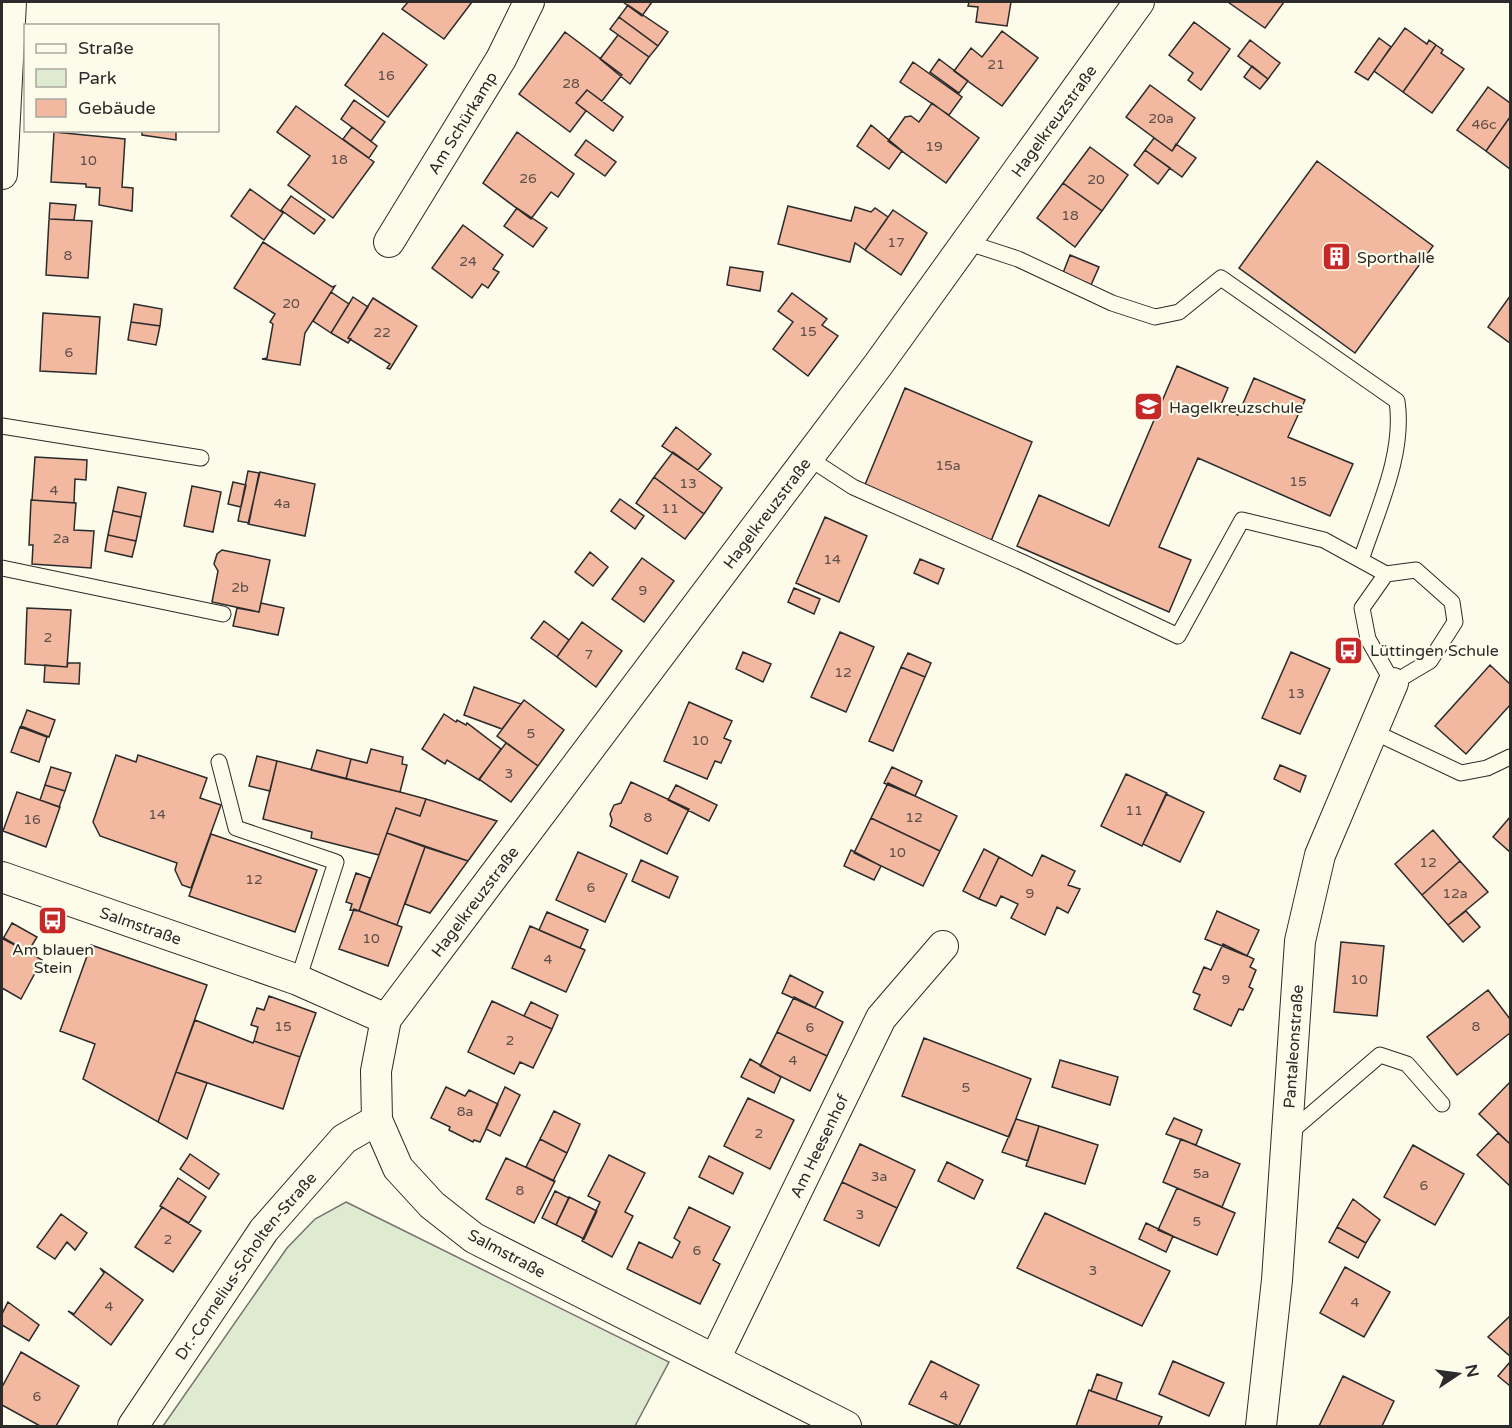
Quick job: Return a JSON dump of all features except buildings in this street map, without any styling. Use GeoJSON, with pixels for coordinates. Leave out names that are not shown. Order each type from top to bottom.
{"type":"FeatureCollection","features":[{"type":"Feature","properties":{"kind":"street"},"geometry":{"type":"LineString","coordinates":[[2,174],[11,2]]}},
{"type":"Feature","properties":{"kind":"street","name":"Am Schürkamp"},"geometry":{"type":"LineString","coordinates":[[389,242],[501,59],[529,2]]}},
{"type":"Feature","properties":{"kind":"street","name":"Hagelkreuzstraße"},"geometry":{"type":"LineString","coordinates":[[386,1019],[878,365],[1139,2]]}},
{"type":"Feature","properties":{"kind":"street","name":"Pantaleonstraße"},"geometry":{"type":"LineString","coordinates":[[1261,1426],[1277,1280],[1300,941],[1320,855],[1393,683]]}},
{"type":"Feature","properties":{"kind":"street","name":"Salmstraße"},"geometry":{"type":"LineString","coordinates":[[2,877],[298,980],[386,1019],[376,1071],[377,1120],[398,1168],[432,1205],[474,1238],[846,1426]]}},
{"type":"Feature","properties":{"kind":"street","name":"Am Heesenhof"},"geometry":{"type":"LineString","coordinates":[[715,1359],[881,1018],[943,946]]}},
{"type":"Feature","properties":{"kind":"street","name":"Dr.-Cornelius-Scholten-Straße"},"geometry":{"type":"LineString","coordinates":[[133,1426],[264,1230],[344,1139],[377,1120]]}},
{"type":"Feature","properties":{"kind":"lane"},"geometry":{"type":"LineString","coordinates":[[966,242],[1018,259],[1112,303],[1155,317],[1179,312],[1221,278],[1397,402],[1400,420],[1396,452],[1361,560]]}},
{"type":"Feature","properties":{"kind":"lane"},"geometry":{"type":"LineString","coordinates":[[2,426],[201,458]]}},
{"type":"Feature","properties":{"kind":"lane"},"geometry":{"type":"LineString","coordinates":[[807,457],[853,487],[1022,562],[1178,636],[1242,520],[1324,540],[1386,574],[1416,570],[1452,602],[1455,622],[1430,661],[1393,683],[1368,639],[1362,608],[1386,574]]}},
{"type":"Feature","properties":{"kind":"lane"},"geometry":{"type":"LineString","coordinates":[[2,568],[222,614]]}},
{"type":"Feature","properties":{"kind":"lane"},"geometry":{"type":"LineString","coordinates":[[1372,731],[1461,774],[1486,768],[1510,757]]}},
{"type":"Feature","properties":{"kind":"lane"},"geometry":{"type":"LineString","coordinates":[[219,762],[236,828],[336,862],[298,980]]}},
{"type":"Feature","properties":{"kind":"lane"},"geometry":{"type":"LineString","coordinates":[[1286,1136],[1380,1055],[1407,1064],[1442,1104]]}},
{"type":"Feature","properties":{"kind":"green space"},"geometry":{"type":"Polygon","coordinates":[[[346,1202],[669,1362],[635,1426],[163,1426],[287,1248],[315,1219],[346,1202]]]}},
{"type":"Feature","properties":{"kind":"place","name":"Sporthalle"},"geometry":{"type":"Point","coordinates":[1336,257]}},
{"type":"Feature","properties":{"kind":"place","name":"Hagelkreuzschule"},"geometry":{"type":"Point","coordinates":[1148,407]}},
{"type":"Feature","properties":{"kind":"place","name":"Lüttingen Schule"},"geometry":{"type":"Point","coordinates":[1349,650]}},
{"type":"Feature","properties":{"kind":"place","name":"Am blauen Stein"},"geometry":{"type":"Point","coordinates":[53,921]}}]}
